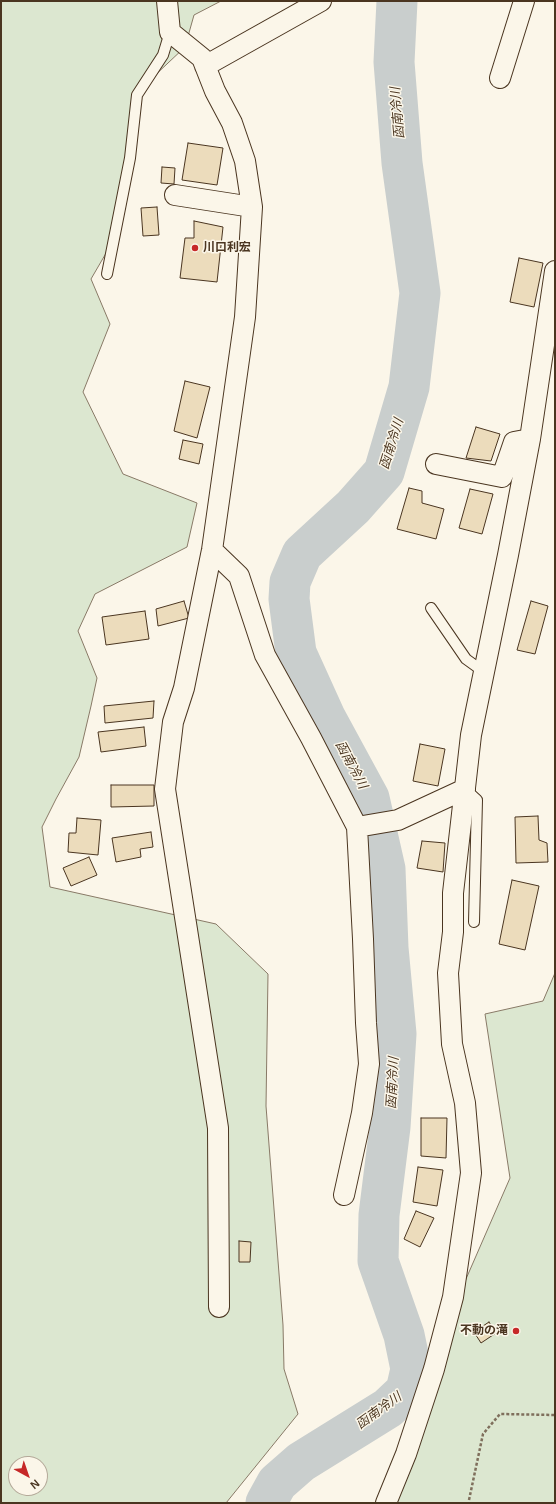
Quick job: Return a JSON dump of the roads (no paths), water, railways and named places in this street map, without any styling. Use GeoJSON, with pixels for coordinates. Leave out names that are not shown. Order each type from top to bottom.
{"type":"FeatureCollection","features":[{"type":"Feature","properties":{"kind":"street"},"geometry":{"type":"LineString","coordinates":[[167,1],[170,32],[202,58],[215,91],[232,123],[245,161],[252,207],[245,317],[212,550],[184,688],[173,722],[165,789],[218,1128],[219,1307]]}},
{"type":"Feature","properties":{"kind":"street"},"geometry":{"type":"LineString","coordinates":[[205,66],[321,1]]}},
{"type":"Feature","properties":{"kind":"street"},"geometry":{"type":"LineString","coordinates":[[500,78],[524,1]]}},
{"type":"Feature","properties":{"kind":"street"},"geometry":{"type":"LineString","coordinates":[[175,195],[252,207]]}},
{"type":"Feature","properties":{"kind":"street"},"geometry":{"type":"LineString","coordinates":[[386,1503],[406,1454],[436,1362],[453,1297],[471,1173],[465,1103],[452,1044],[448,973],[453,932],[453,893],[472,735],[530,439],[555,271]]}},
{"type":"Feature","properties":{"kind":"street"},"geometry":{"type":"LineString","coordinates":[[436,464],[502,477],[514,442],[530,439]]}},
{"type":"Feature","properties":{"kind":"street"},"geometry":{"type":"LineString","coordinates":[[212,550],[239,576],[265,654],[357,827],[366,1023],[370,1064],[362,1114],[344,1195]]}},
{"type":"Feature","properties":{"kind":"street"},"geometry":{"type":"LineString","coordinates":[[357,827],[398,820],[465,790]]}},
{"type":"Feature","properties":{"kind":"lane"},"geometry":{"type":"LineString","coordinates":[[107,274],[130,158],[137,95],[163,55],[170,32]]}},
{"type":"Feature","properties":{"kind":"lane"},"geometry":{"type":"LineString","coordinates":[[431,608],[466,659],[484,672]]}},
{"type":"Feature","properties":{"kind":"lane"},"geometry":{"type":"LineString","coordinates":[[465,790],[478,800],[474,922]]}},
{"type":"Feature","properties":{"kind":"waterway","name":"函南冷川"},"geometry":{"type":"LineString","coordinates":[[266,1503],[277,1483],[301,1462],[388,1408],[406,1391],[411,1369],[404,1335],[378,1261],[379,1215],[390,1127],[396,1034],[388,948],[385,869],[369,798],[325,717],[296,653],[289,599],[290,582],[302,554],[353,507],[384,472],[409,387],[420,293],[402,163],[394,62],[397,1]]}},
{"type":"Feature","properties":{"kind":"place","name":"川口利宏"},"geometry":{"type":"Point","coordinates":[195,248]}},
{"type":"Feature","properties":{"kind":"place","name":"不動の滝"},"geometry":{"type":"Point","coordinates":[516,1331]}}]}
